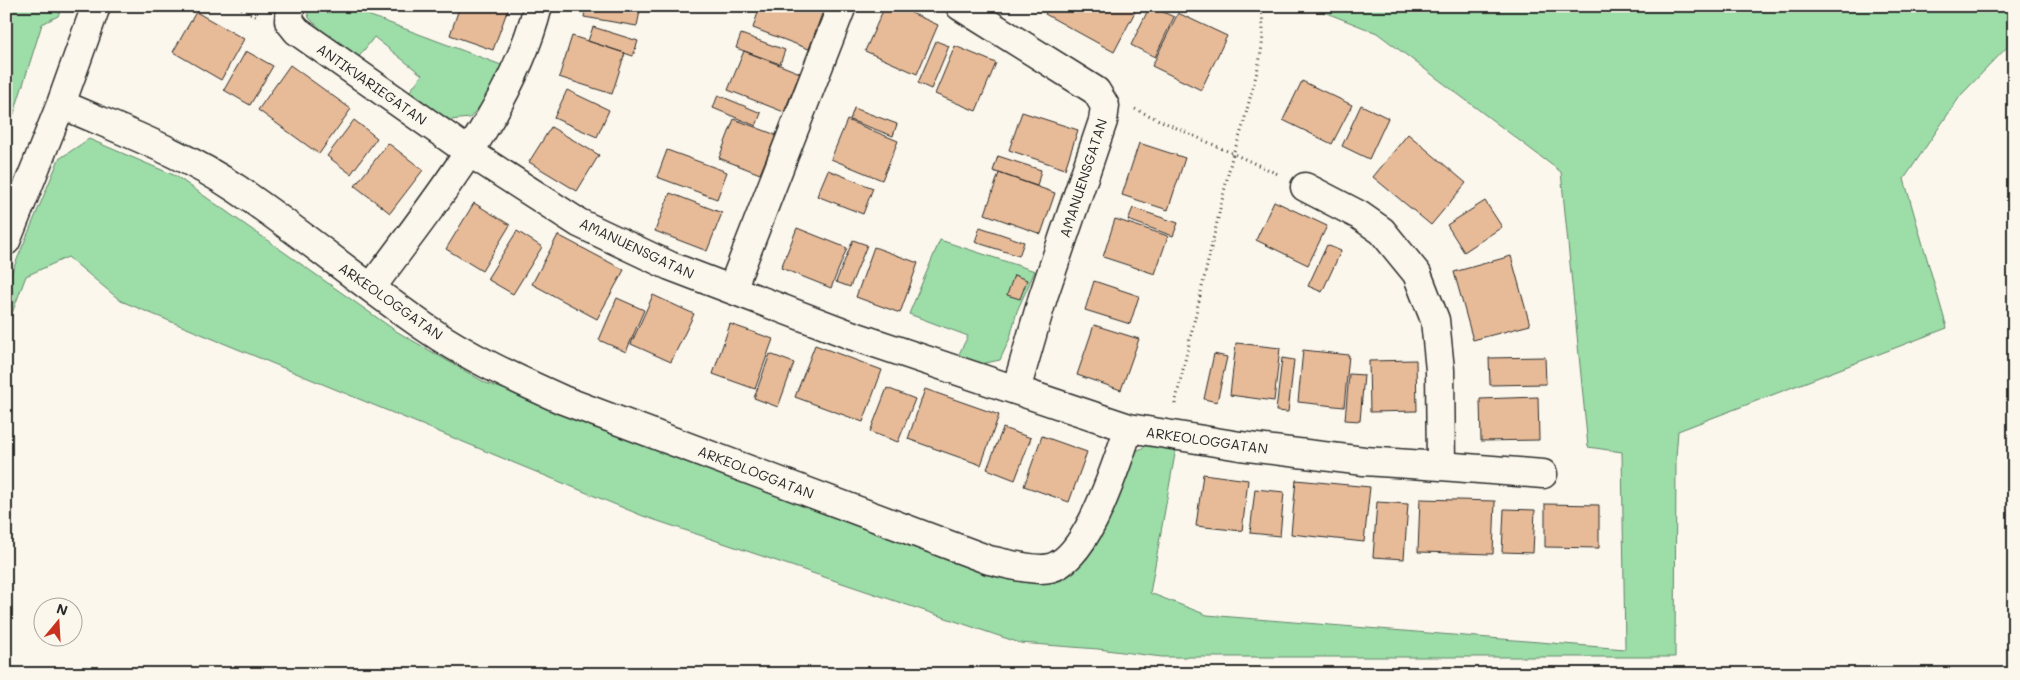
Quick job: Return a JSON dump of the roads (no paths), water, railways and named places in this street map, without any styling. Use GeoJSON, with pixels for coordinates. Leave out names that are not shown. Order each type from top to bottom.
{"type":"FeatureCollection","features":[{"type":"Feature","properties":{"kind":"street"},"geometry":{"type":"LineString","coordinates":[[6,241],[61,104],[96,6]]}},
{"type":"Feature","properties":{"kind":"street","name":"ANTIKVARIEGATAN"},"geometry":{"type":"LineString","coordinates":[[290,6],[289,21],[297,31],[469,152]]}},
{"type":"Feature","properties":{"kind":"street"},"geometry":{"type":"LineString","coordinates":[[371,288],[469,152],[501,98],[523,52],[538,6]]}},
{"type":"Feature","properties":{"kind":"street"},"geometry":{"type":"LineString","coordinates":[[732,289],[842,6]]}},
{"type":"Feature","properties":{"kind":"street","name":"AMANUENSGATAN"},"geometry":{"type":"LineString","coordinates":[[960,6],[1096,91],[1105,106],[1103,121],[1043,297],[1016,390]]}},
{"type":"Feature","properties":{"kind":"street","name":"ARKEOLOGGATAN"},"geometry":{"type":"LineString","coordinates":[[61,104],[166,150],[237,189],[427,329],[470,355],[563,400],[990,560],[1022,567],[1050,568],[1068,558],[1094,522],[1129,428],[1240,446],[1364,461],[1544,474]]}},
{"type":"Feature","properties":{"kind":"street","name":"AMANUENSGATAN"},"geometry":{"type":"LineString","coordinates":[[469,152],[579,223],[670,266],[851,335],[1129,428]]}},
{"type":"Feature","properties":{"kind":"street"},"geometry":{"type":"LineString","coordinates":[[1305,187],[1359,215],[1382,231],[1417,274],[1435,320],[1440,370],[1441,466]]}}]}
